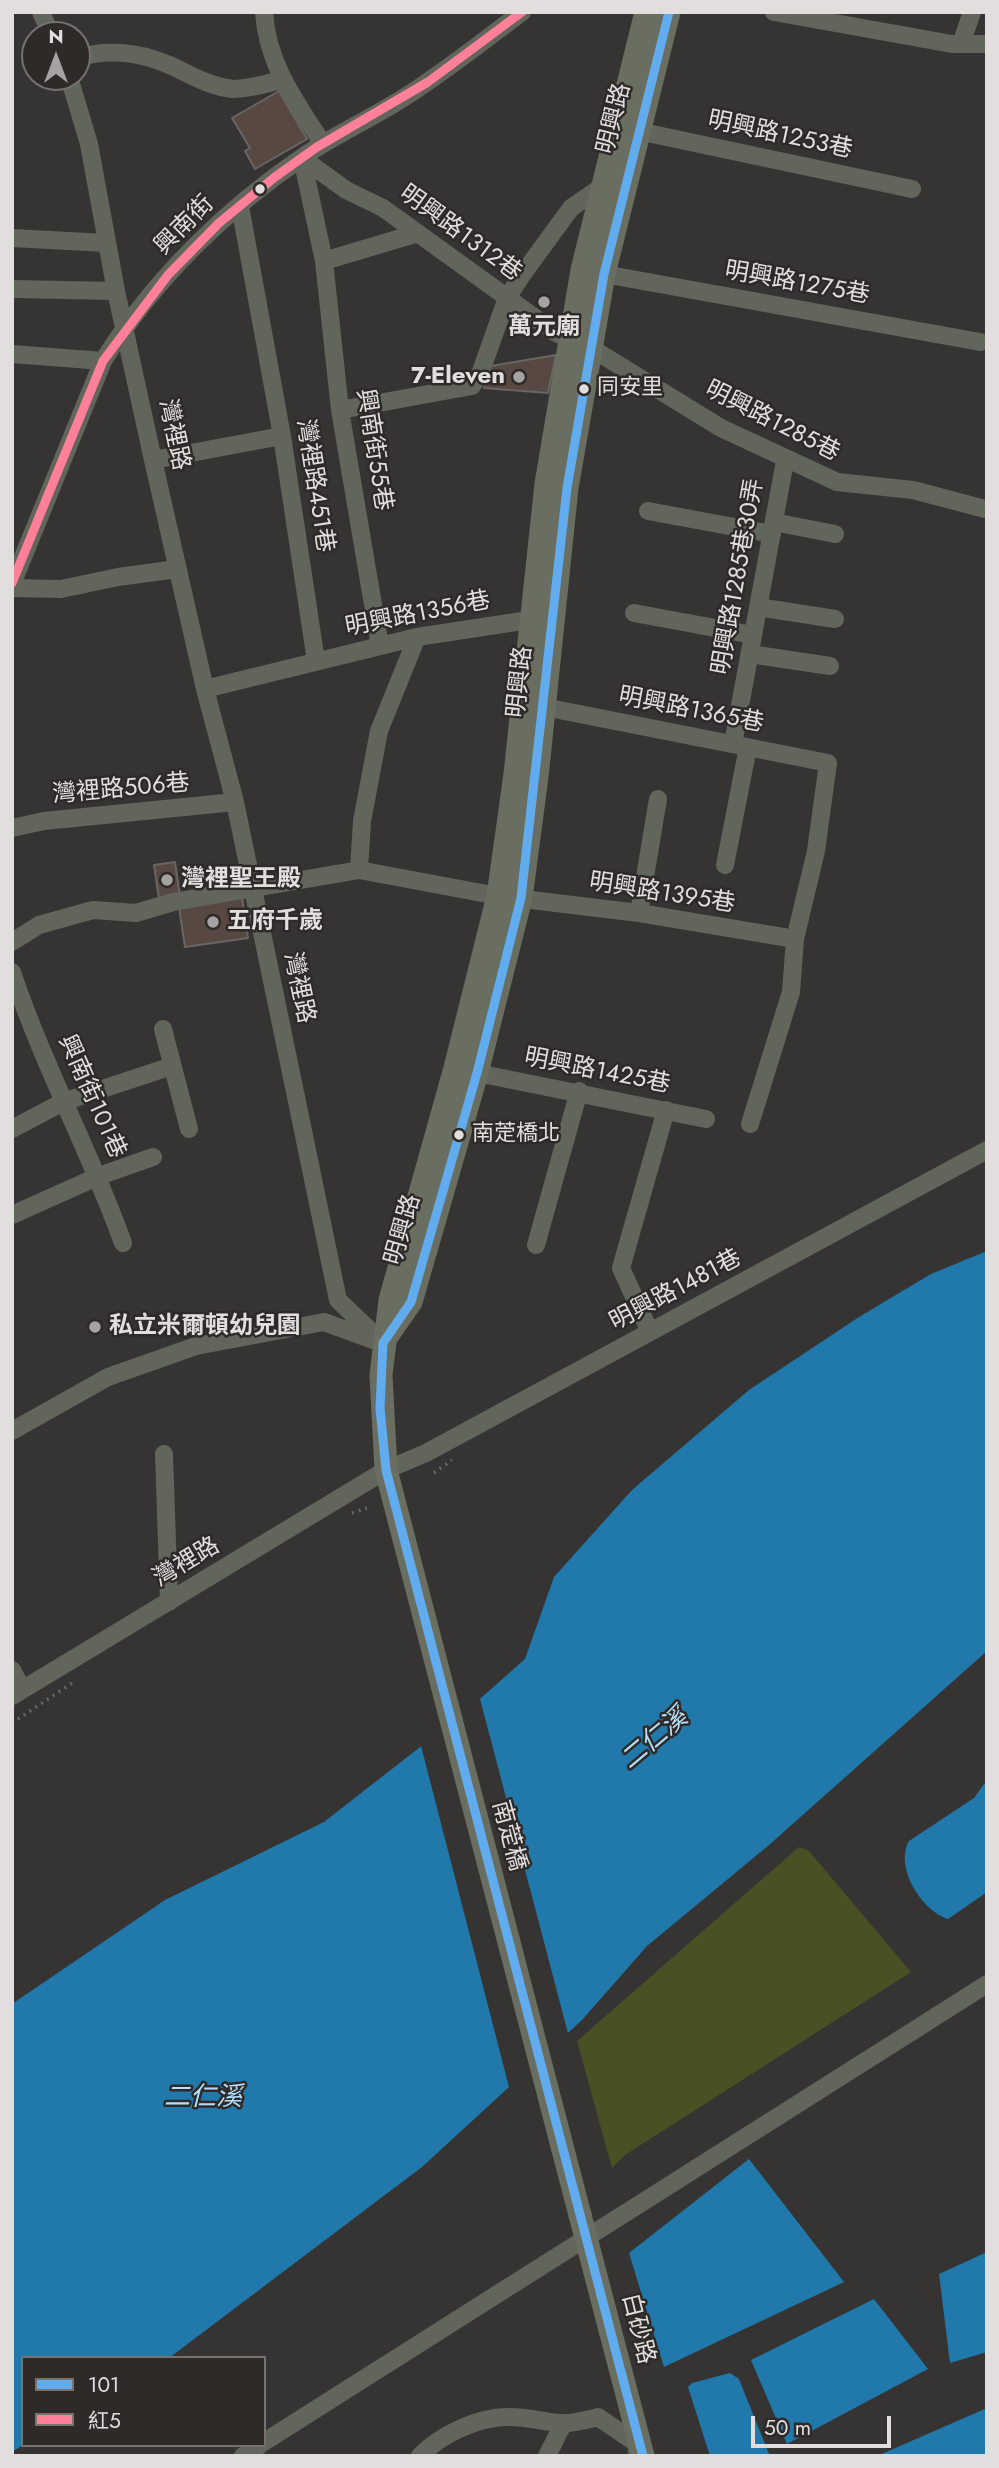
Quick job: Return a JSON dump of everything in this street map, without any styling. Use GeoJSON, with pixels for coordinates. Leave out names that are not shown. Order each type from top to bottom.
{"type":"FeatureCollection","features":[{"type":"Feature","properties":{"kind":"main road","name":"明興路"},"geometry":{"type":"LineString","coordinates":[[383,1343],[411,1302],[477,1073],[544,707],[581,344],[600,188],[646,12]]}},
{"type":"Feature","properties":{"kind":"main road","name":"明興路"},"geometry":{"type":"LineString","coordinates":[[386,1470],[380,1408],[383,1343],[390,1300],[455,1068],[510,897],[516,774],[546,484],[581,344],[604,274],[669,12]]}},
{"type":"Feature","properties":{"kind":"main road","name":"南萣橋"},"geometry":{"type":"LineString","coordinates":[[386,1470],[583,2225]]}},
{"type":"Feature","properties":{"kind":"main road","name":"白砂路"},"geometry":{"type":"LineString","coordinates":[[583,2225],[639,2452]]}},
{"type":"Feature","properties":{"kind":"street"},"geometry":{"type":"LineString","coordinates":[[264,12],[265,33],[281,80],[323,144]]}},
{"type":"Feature","properties":{"kind":"street","name":"興南街"},"geometry":{"type":"LineString","coordinates":[[12,586],[103,361],[123,328],[206,235],[240,206],[302,158],[413,92],[522,12]]}},
{"type":"Feature","properties":{"kind":"street"},"geometry":{"type":"LineString","coordinates":[[774,12],[961,44],[987,44]]}},
{"type":"Feature","properties":{"kind":"street"},"geometry":{"type":"LineString","coordinates":[[961,44],[972,12]]}},
{"type":"Feature","properties":{"kind":"street"},"geometry":{"type":"LineString","coordinates":[[91,54],[125,51],[179,69],[211,85],[233,89],[281,80]]}},
{"type":"Feature","properties":{"kind":"street","name":"灣裡路"},"geometry":{"type":"LineString","coordinates":[[73,91],[89,144],[123,328],[177,569],[235,802],[338,1300],[383,1343]]}},
{"type":"Feature","properties":{"kind":"street","name":"明興路1253巷"},"geometry":{"type":"LineString","coordinates":[[638,131],[912,189]]}},
{"type":"Feature","properties":{"kind":"street","name":"明興路1312巷"},"geometry":{"type":"LineString","coordinates":[[302,158],[346,190],[383,208],[556,333],[581,344]]}},
{"type":"Feature","properties":{"kind":"street","name":"興南街55巷"},"geometry":{"type":"LineString","coordinates":[[302,158],[324,261],[340,410],[380,646]]}},
{"type":"Feature","properties":{"kind":"street"},"geometry":{"type":"LineString","coordinates":[[340,410],[472,386],[480,374],[508,298],[571,208],[600,188]]}},
{"type":"Feature","properties":{"kind":"street","name":"灣裡路451巷"},"geometry":{"type":"LineString","coordinates":[[240,206],[282,436],[316,661]]}},
{"type":"Feature","properties":{"kind":"street"},"geometry":{"type":"LineString","coordinates":[[324,261],[418,233]]}},
{"type":"Feature","properties":{"kind":"street"},"geometry":{"type":"LineString","coordinates":[[12,238],[106,243]]}},
{"type":"Feature","properties":{"kind":"street","name":"明興路1275巷"},"geometry":{"type":"LineString","coordinates":[[604,274],[980,342]]}},
{"type":"Feature","properties":{"kind":"street"},"geometry":{"type":"LineString","coordinates":[[12,289],[116,291]]}},
{"type":"Feature","properties":{"kind":"street","name":"明興路1285巷"},"geometry":{"type":"LineString","coordinates":[[581,344],[720,428],[785,461],[837,482],[913,490],[985,509]]}},
{"type":"Feature","properties":{"kind":"street"},"geometry":{"type":"LineString","coordinates":[[12,354],[103,361]]}},
{"type":"Feature","properties":{"kind":"street"},"geometry":{"type":"LineString","coordinates":[[153,460],[282,436]]}},
{"type":"Feature","properties":{"kind":"street","name":"明興路1285巷30弄"},"geometry":{"type":"LineString","coordinates":[[725,865],[750,654],[785,461]]}},
{"type":"Feature","properties":{"kind":"street"},"geometry":{"type":"LineString","coordinates":[[648,510],[835,534]]}},
{"type":"Feature","properties":{"kind":"street"},"geometry":{"type":"LineString","coordinates":[[12,586],[61,589],[118,576],[177,569]]}},
{"type":"Feature","properties":{"kind":"street"},"geometry":{"type":"LineString","coordinates":[[758,607],[835,619]]}},
{"type":"Feature","properties":{"kind":"street"},"geometry":{"type":"LineString","coordinates":[[634,614],[753,635]]}},
{"type":"Feature","properties":{"kind":"street","name":"明興路1356巷"},"geometry":{"type":"LineString","coordinates":[[316,661],[417,637],[530,620]]}},
{"type":"Feature","properties":{"kind":"street"},"geometry":{"type":"LineString","coordinates":[[12,942],[39,925],[93,910],[136,913],[173,902],[252,891],[359,870],[362,821],[379,731],[417,637]]}},
{"type":"Feature","properties":{"kind":"street"},"geometry":{"type":"LineString","coordinates":[[750,654],[830,666]]}},
{"type":"Feature","properties":{"kind":"street"},"geometry":{"type":"LineString","coordinates":[[205,689],[316,661]]}},
{"type":"Feature","properties":{"kind":"street","name":"明興路1365巷"},"geometry":{"type":"LineString","coordinates":[[544,707],[828,763],[816,850],[795,939]]}},
{"type":"Feature","properties":{"kind":"street"},"geometry":{"type":"LineString","coordinates":[[639,914],[658,799]]}},
{"type":"Feature","properties":{"kind":"street","name":"灣裡路506巷"},"geometry":{"type":"LineString","coordinates":[[12,828],[44,821],[235,802]]}},
{"type":"Feature","properties":{"kind":"street","name":"明興路1395巷"},"geometry":{"type":"LineString","coordinates":[[359,870],[510,897],[795,939]]}},
{"type":"Feature","properties":{"kind":"street"},"geometry":{"type":"LineString","coordinates":[[750,1124],[791,992],[795,939]]}},
{"type":"Feature","properties":{"kind":"street","name":"興南街101巷"},"geometry":{"type":"LineString","coordinates":[[12,972],[16,994],[99,1176],[123,1243]]}},
{"type":"Feature","properties":{"kind":"street"},"geometry":{"type":"LineString","coordinates":[[163,1029],[188,1129]]}},
{"type":"Feature","properties":{"kind":"street"},"geometry":{"type":"LineString","coordinates":[[12,1129],[63,1102],[172,1066]]}},
{"type":"Feature","properties":{"kind":"street","name":"明興路1425巷"},"geometry":{"type":"LineString","coordinates":[[477,1073],[579,1091],[706,1119]]}},
{"type":"Feature","properties":{"kind":"street"},"geometry":{"type":"LineString","coordinates":[[536,1245],[579,1091]]}},
{"type":"Feature","properties":{"kind":"street"},"geometry":{"type":"LineString","coordinates":[[650,1332],[621,1268],[666,1110]]}},
{"type":"Feature","properties":{"kind":"street","name":"明興路1481巷"},"geometry":{"type":"LineString","coordinates":[[386,1470],[426,1452],[987,1150]]}},
{"type":"Feature","properties":{"kind":"street"},"geometry":{"type":"LineString","coordinates":[[12,1215],[99,1176],[153,1157]]}},
{"type":"Feature","properties":{"kind":"street"},"geometry":{"type":"LineString","coordinates":[[12,1431],[108,1377],[196,1346],[324,1322],[383,1343]]}},
{"type":"Feature","properties":{"kind":"street"},"geometry":{"type":"LineString","coordinates":[[164,1454],[169,1602]]}},
{"type":"Feature","properties":{"kind":"street","name":"灣裡路"},"geometry":{"type":"LineString","coordinates":[[17,1692],[386,1470]]}},
{"type":"Feature","properties":{"kind":"street"},"geometry":{"type":"LineString","coordinates":[[12,1670],[17,1692]]}},
{"type":"Feature","properties":{"kind":"street"},"geometry":{"type":"LineString","coordinates":[[266,2441],[583,2225],[987,1984]]}},
{"type":"Feature","properties":{"kind":"street"},"geometry":{"type":"LineString","coordinates":[[420,2456],[440,2439],[491,2418],[508,2416],[563,2424],[598,2417],[639,2452]]}},
{"type":"Feature","properties":{"kind":"street"},"geometry":{"type":"LineString","coordinates":[[547,2456],[563,2424]]}},
{"type":"Feature","properties":{"kind":"green space"},"geometry":{"type":"Polygon","coordinates":[[[799,1847],[809,1851],[911,1972],[625,2155],[612,2168],[577,2041],[799,1847]]]}},
{"type":"Feature","properties":{"kind":"water","name":"二仁溪"},"geometry":{"type":"Polygon","coordinates":[[[987,1251],[987,1651],[769,1845],[647,1946],[582,2020],[422,2167],[172,2356],[21,2356],[21,2446],[12,2452],[12,2004],[165,1900],[324,1822],[465,1712],[525,1659],[554,1577],[632,1490],[749,1390],[859,1317],[931,1274],[987,1251]]]}},
{"type":"Feature","properties":{"kind":"water"},"geometry":{"type":"Polygon","coordinates":[[[984,1784],[987,1784],[987,1892],[948,1919],[929,1907],[913,1887],[905,1863],[905,1851],[909,1841],[974,1798],[984,1784]]]}},
{"type":"Feature","properties":{"kind":"water"},"geometry":{"type":"Polygon","coordinates":[[[749,2159],[844,2282],[664,2367],[629,2253],[749,2159]]]}},
{"type":"Feature","properties":{"kind":"water"},"geometry":{"type":"Polygon","coordinates":[[[987,2252],[987,2352],[950,2363],[939,2274],[987,2252]]]}},
{"type":"Feature","properties":{"kind":"water"},"geometry":{"type":"Polygon","coordinates":[[[874,2299],[928,2369],[787,2444],[751,2360],[874,2299]]]}},
{"type":"Feature","properties":{"kind":"water"},"geometry":{"type":"Polygon","coordinates":[[[730,2373],[739,2379],[769,2454],[710,2456],[688,2387],[692,2383],[730,2373]]]}},
{"type":"Feature","properties":{"kind":"water"},"geometry":{"type":"Polygon","coordinates":[[[987,2408],[987,2456],[877,2456],[987,2408]]]}},
{"type":"Feature","properties":{"kind":"pier"},"geometry":{"type":"Polygon","coordinates":[[[479,1695],[569,2037],[510,2091],[420,1742],[479,1695]]]}},
{"type":"Feature","properties":{"kind":"building"},"geometry":{"type":"Polygon","coordinates":[[[279,91],[307,139],[255,169],[245,151],[250,148],[232,118],[279,91]]]}},
{"type":"Feature","properties":{"kind":"building","name":"7-Eleven"},"geometry":{"type":"Polygon","coordinates":[[[556,355],[548,393],[484,388],[491,366],[556,355]]]}},
{"type":"Feature","properties":{"kind":"building","name":"灣裡聖王殿"},"geometry":{"type":"Polygon","coordinates":[[[175,862],[180,896],[159,899],[154,865],[175,862]]]}},
{"type":"Feature","properties":{"kind":"building","name":"五府千歲"},"geometry":{"type":"Polygon","coordinates":[[[242,897],[248,938],[185,947],[179,907],[242,897]]]}},
{"type":"Feature","properties":{"kind":"transit line","name":"紅5"},"geometry":{"type":"LineString","coordinates":[[12,583],[103,361],[168,275],[219,223],[275,177],[317,147],[428,82],[522,12]]}},
{"type":"Feature","properties":{"kind":"transit line","name":"101"},"geometry":{"type":"LineString","coordinates":[[643,2456],[386,1470],[380,1408],[383,1343],[411,1302],[477,1073],[521,898],[567,488],[604,274],[669,12]]}},
{"type":"Feature","properties":{"kind":"place","name":"萬元廟"},"geometry":{"type":"Point","coordinates":[544,302]}},
{"type":"Feature","properties":{"kind":"place","name":"7-Eleven"},"geometry":{"type":"Point","coordinates":[519,377]}},
{"type":"Feature","properties":{"kind":"place","name":"同安里"},"geometry":{"type":"Point","coordinates":[584,389]}},
{"type":"Feature","properties":{"kind":"place","name":"灣裡聖王殿"},"geometry":{"type":"Point","coordinates":[167,880]}},
{"type":"Feature","properties":{"kind":"place","name":"五府千歲"},"geometry":{"type":"Point","coordinates":[213,922]}},
{"type":"Feature","properties":{"kind":"place","name":"南萣橋北"},"geometry":{"type":"Point","coordinates":[459,1135]}},
{"type":"Feature","properties":{"kind":"place","name":"私立米爾頓幼兒園"},"geometry":{"type":"Point","coordinates":[95,1327]}}]}
